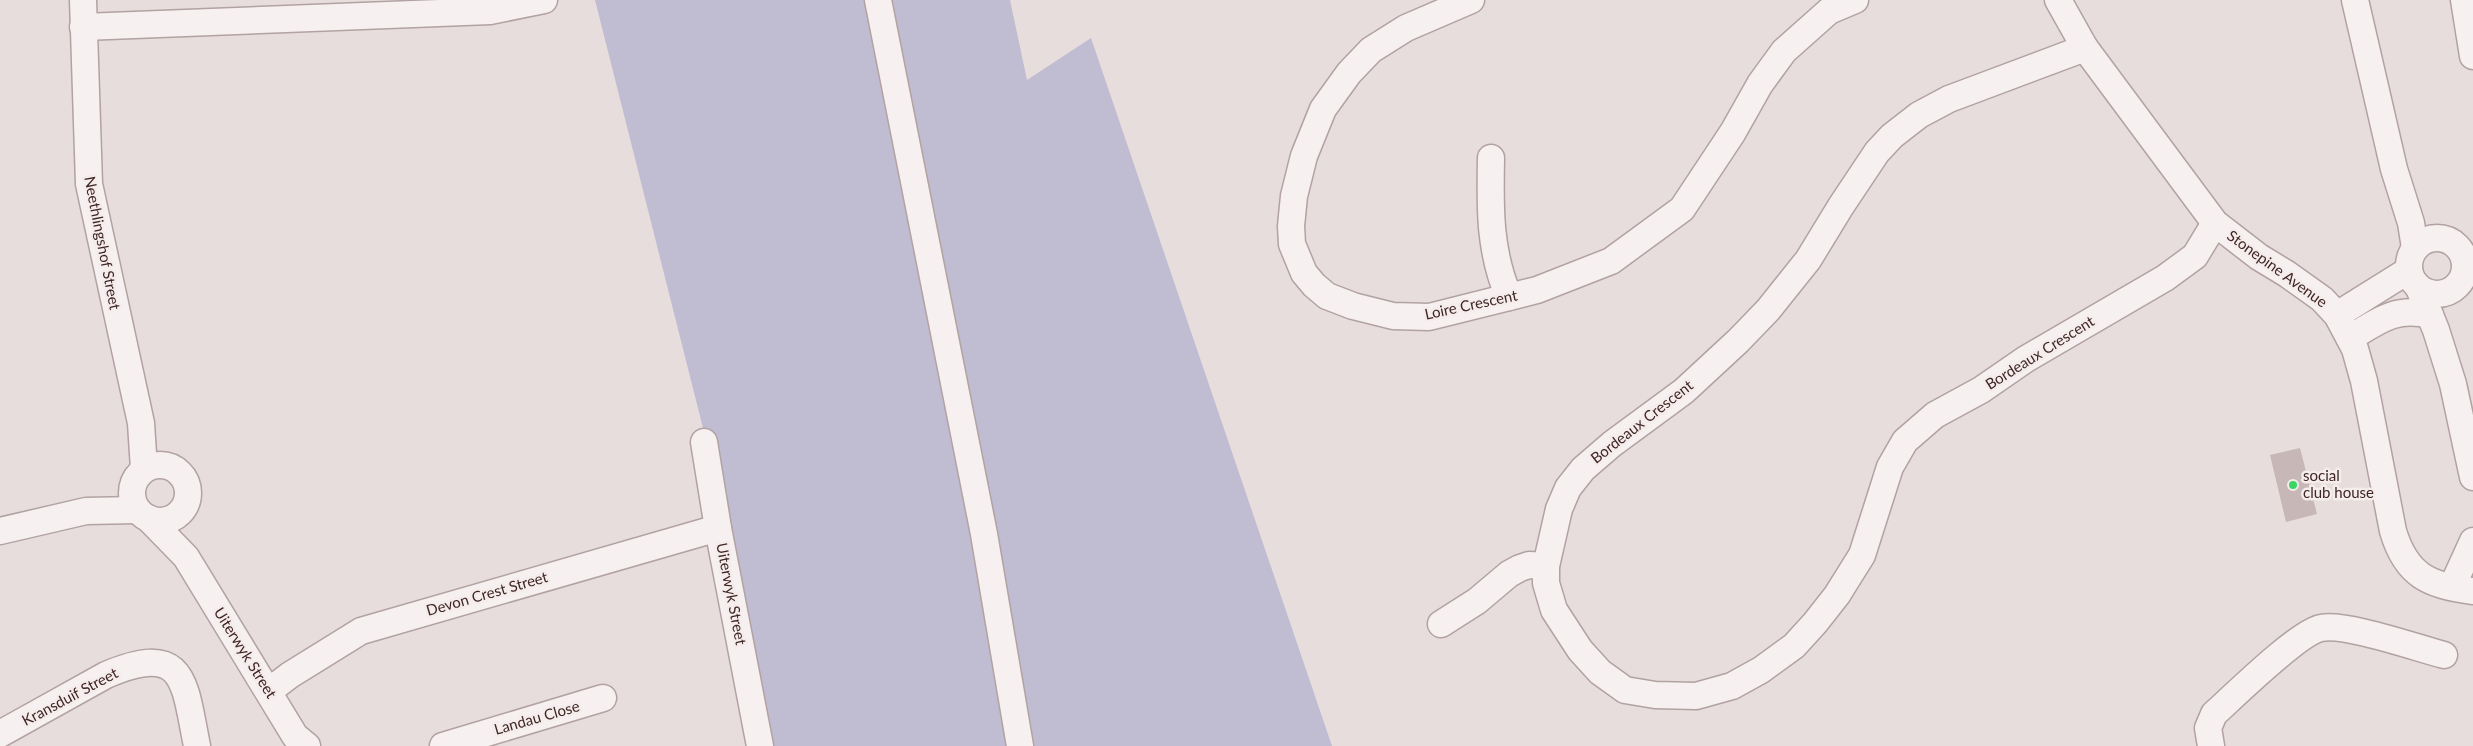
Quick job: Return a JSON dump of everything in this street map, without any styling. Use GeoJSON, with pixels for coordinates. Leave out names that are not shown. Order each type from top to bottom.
{"type":"FeatureCollection","features":[{"type":"Feature","properties":{"kind":"street","name":"Neethlingshof Street"},"geometry":{"type":"LineString","coordinates":[[83,0],[89,184],[140,424],[139,476]]}},
{"type":"Feature","properties":{"kind":"street"},"geometry":{"type":"LineString","coordinates":[[878,0],[984,534],[1020,746]]}},
{"type":"Feature","properties":{"kind":"street","name":"Loire Crescent"},"geometry":{"type":"LineString","coordinates":[[1471,0],[1406,28],[1371,50],[1342,83],[1323,109],[1304,156],[1294,196],[1292,244],[1304,273],[1327,296],[1353,306],[1392,316],[1429,317],[1509,297],[1573,278],[1611,261],[1682,209],[1733,132],[1760,84],[1784,51],[1829,10],[1855,0]]}},
{"type":"Feature","properties":{"kind":"street","name":"Stonepine Avenue"},"geometry":{"type":"LineString","coordinates":[[2058,0],[2085,48],[2215,223],[2259,257],[2322,299],[2337,315],[2350,338],[2364,381],[2392,532],[2398,550],[2411,568],[2423,578],[2463,589]]}},
{"type":"Feature","properties":{"kind":"street"},"geometry":{"type":"LineString","coordinates":[[2355,0],[2394,169],[2411,223],[2445,261],[2452,299],[2450,317],[2453,384]]}},
{"type":"Feature","properties":{"kind":"street"},"geometry":{"type":"LineString","coordinates":[[2464,0],[2473,56]]}},
{"type":"Feature","properties":{"kind":"street"},"geometry":{"type":"LineString","coordinates":[[83,27],[265,10],[400,7],[490,11],[537,1]]}},
{"type":"Feature","properties":{"kind":"street","name":"Bordeaux Crescent"},"geometry":{"type":"LineString","coordinates":[[2085,48],[1949,99],[1919,115],[1892,136],[1877,152],[1840,206],[1808,260],[1768,310],[1738,342],[1684,391],[1612,444],[1583,469],[1568,488],[1559,509],[1546,566],[1546,582],[1554,610],[1580,650],[1600,672],[1625,690],[1656,695],[1696,696],[1732,686],[1762,670],[1794,646],[1837,595],[1862,555],[1890,467],[1905,441],[1935,415],[1981,390],[2026,359],[2165,278],[2195,256],[2215,223]]}},
{"type":"Feature","properties":{"kind":"street"},"geometry":{"type":"LineString","coordinates":[[1491,158],[1490,228],[1499,274],[1509,297]]}},
{"type":"Feature","properties":{"kind":"street"},"geometry":{"type":"LineString","coordinates":[[2445,261],[2430,315],[2453,384],[2473,477]]}},
{"type":"Feature","properties":{"kind":"street"},"geometry":{"type":"LineString","coordinates":[[2337,315],[2445,261]]}},
{"type":"Feature","properties":{"kind":"street"},"geometry":{"type":"LineString","coordinates":[[2350,338],[2385,317],[2397,313],[2416,312],[2430,315]]}},
{"type":"Feature","properties":{"kind":"street","name":"Neethlingshof Street"},"geometry":{"type":"LineString","coordinates":[[140,424],[172,467]]}},
{"type":"Feature","properties":{"kind":"street","name":"Uiterwyk Street"},"geometry":{"type":"LineString","coordinates":[[704,442],[718,528],[760,746]]}},
{"type":"Feature","properties":{"kind":"street"},"geometry":{"type":"LineString","coordinates":[[86,511],[153,465],[172,467],[182,474],[187,484],[188,496],[185,507],[186,557]]}},
{"type":"Feature","properties":{"kind":"street"},"geometry":{"type":"LineString","coordinates":[[139,476],[133,501],[142,514]]}},
{"type":"Feature","properties":{"kind":"street"},"geometry":{"type":"LineString","coordinates":[[0,531],[86,511],[142,514],[162,521],[175,517],[185,507]]}},
{"type":"Feature","properties":{"kind":"street","name":"Uiterwyk Street"},"geometry":{"type":"LineString","coordinates":[[142,514],[186,557],[295,736],[307,746]]}},
{"type":"Feature","properties":{"kind":"street","name":"Devon Crest Street"},"geometry":{"type":"LineString","coordinates":[[269,691],[290,675],[361,631],[718,528]]}},
{"type":"Feature","properties":{"kind":"street"},"geometry":{"type":"LineString","coordinates":[[2463,589],[2473,541]]}},
{"type":"Feature","properties":{"kind":"street"},"geometry":{"type":"LineString","coordinates":[[1441,624],[1520,568],[1529,565],[1546,566]]}},
{"type":"Feature","properties":{"kind":"street"},"geometry":{"type":"LineString","coordinates":[[2212,746],[2208,728],[2214,714],[2300,638],[2319,628],[2341,627],[2444,655]]}},
{"type":"Feature","properties":{"kind":"street","name":"Kransduif Street"},"geometry":{"type":"LineString","coordinates":[[0,734],[114,672],[158,662],[171,667],[182,678],[197,746]]}},
{"type":"Feature","properties":{"kind":"street","name":"Landau Close"},"geometry":{"type":"LineString","coordinates":[[443,746],[603,698]]}},
{"type":"Feature","properties":{"kind":"shaded area"},"geometry":{"type":"Polygon","coordinates":[[[595,0],[1010,0],[1027,80],[1091,38],[1332,746],[767,746],[706,440],[595,0]]]}},
{"type":"Feature","properties":{"kind":"building","name":"social club house"},"geometry":{"type":"Polygon","coordinates":[[[2300,448],[2317,514],[2286,522],[2270,455],[2300,448]]]}},
{"type":"Feature","properties":{"kind":"place","name":"social club house"},"geometry":{"type":"Point","coordinates":[2293,485]}}]}
